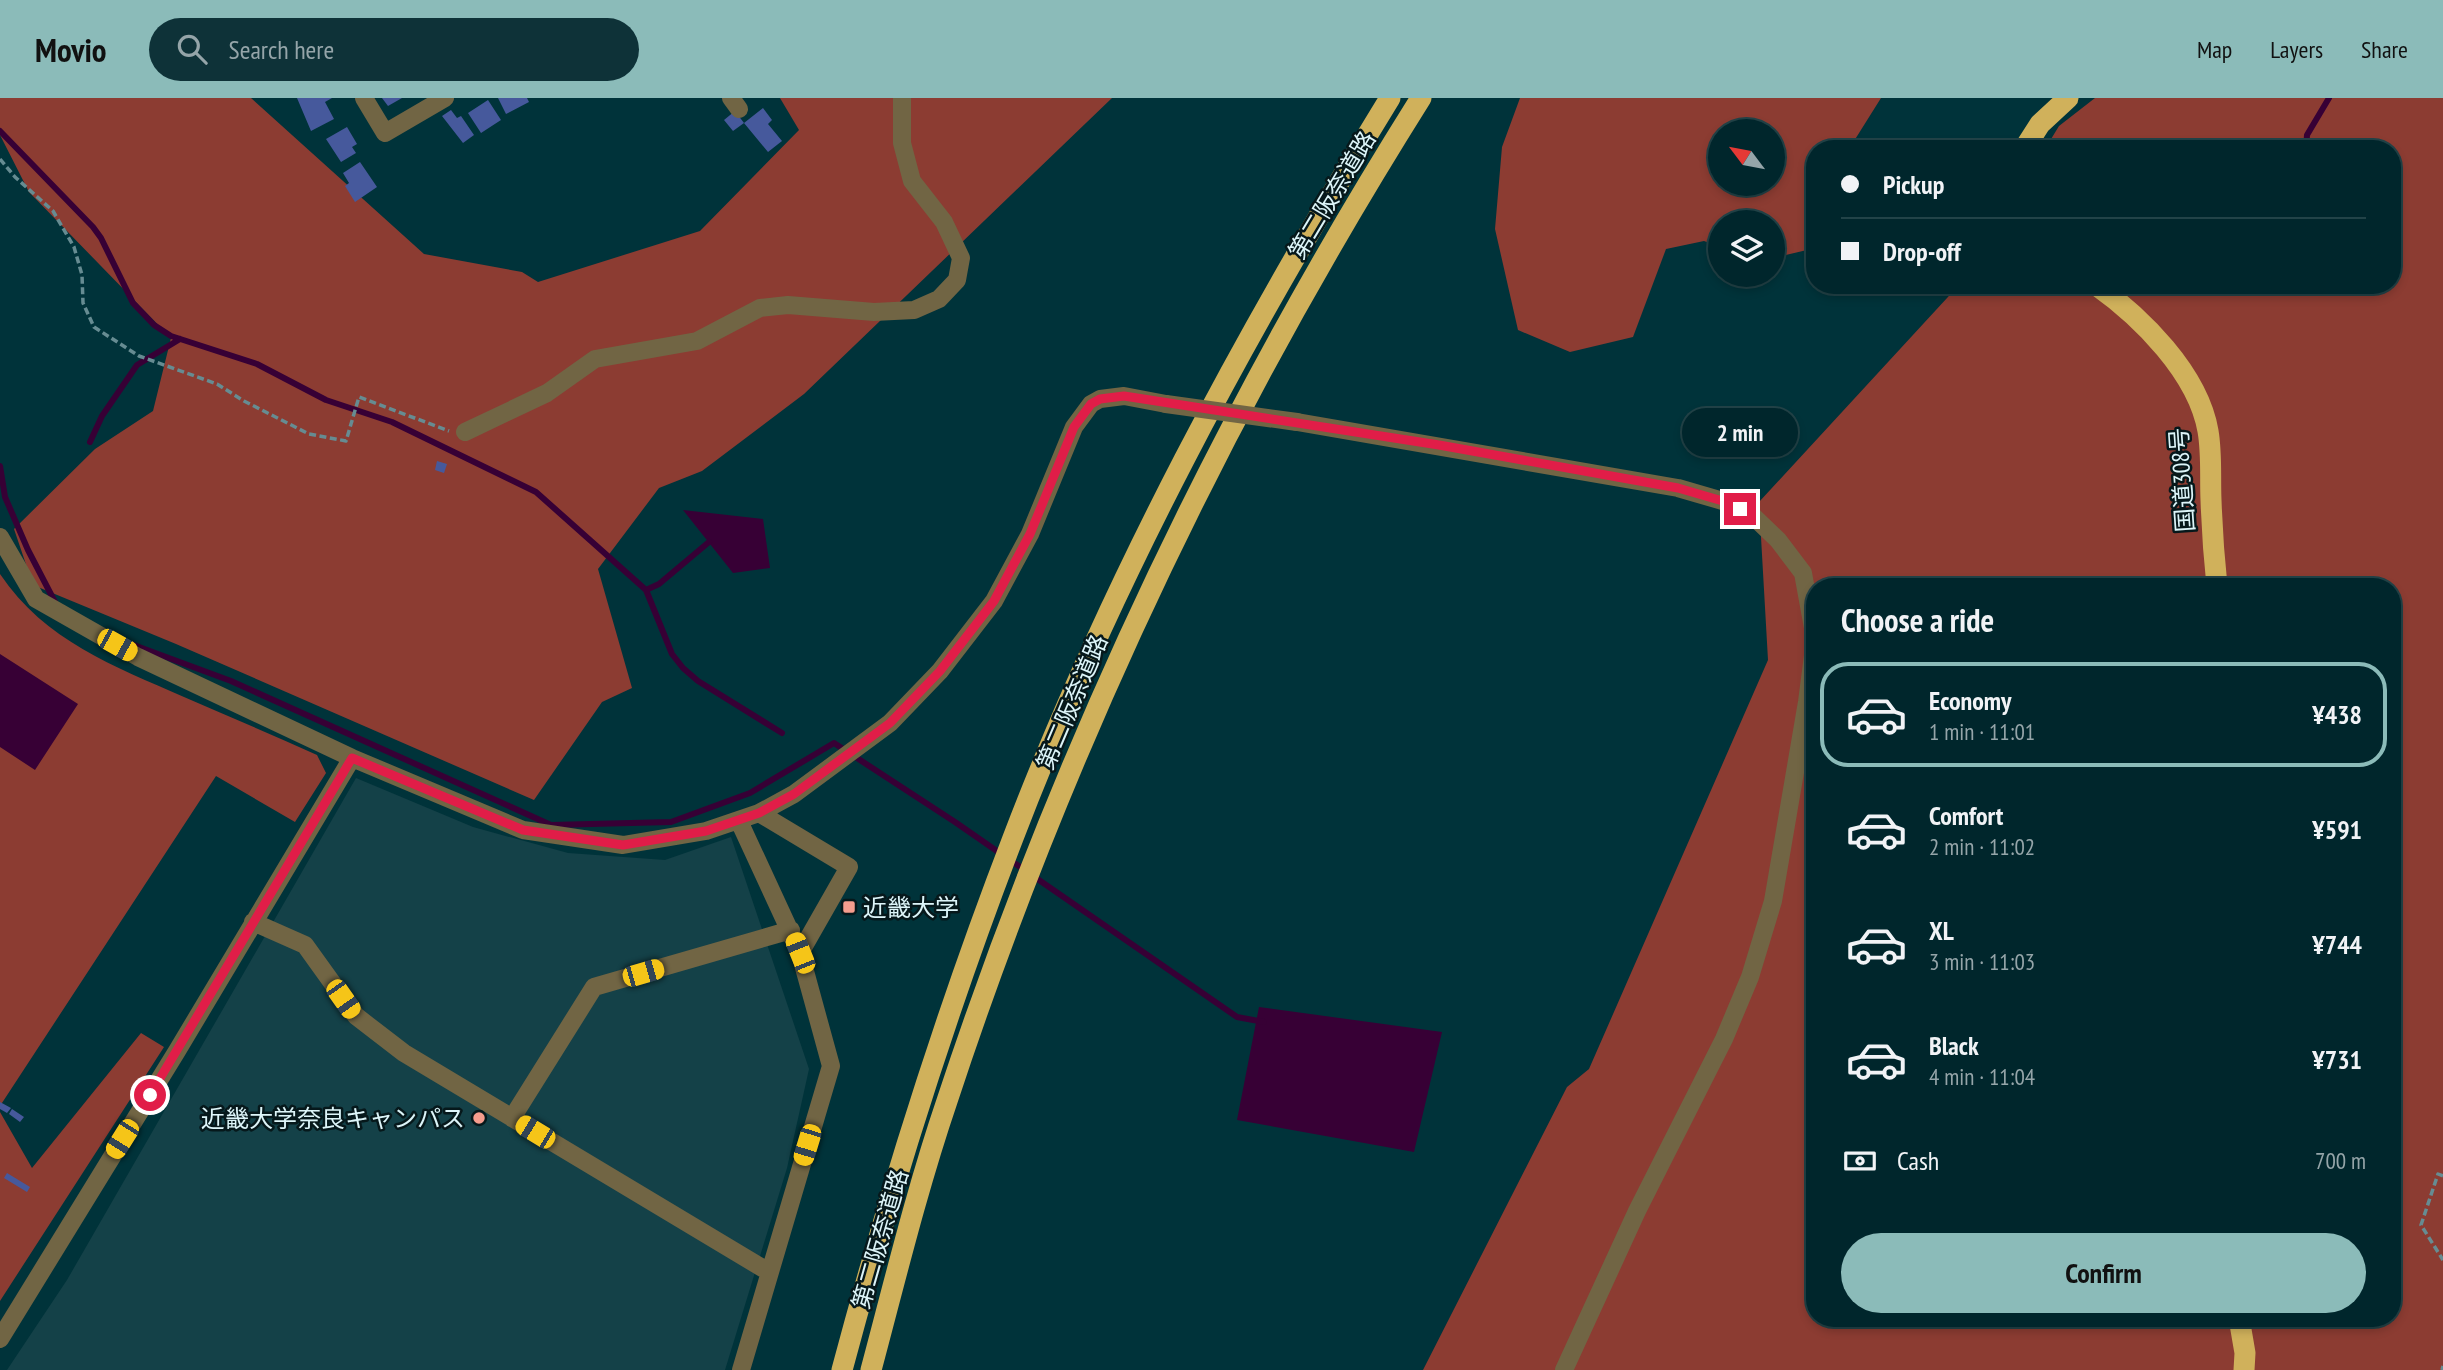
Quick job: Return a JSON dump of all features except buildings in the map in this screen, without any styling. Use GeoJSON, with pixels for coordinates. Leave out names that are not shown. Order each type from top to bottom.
{"type":"FeatureCollection","features":[{"type":"Feature","properties":{"kind":"highway","name":"第二阪奈道路"},"geometry":{"type":"LineString","coordinates":[[842,1370],[873,1255],[925,1084],[1014,835],[1063,716],[1122,586],[1246,342],[1390,98]]}},
{"type":"Feature","properties":{"kind":"highway","name":"第二阪奈道路"},"geometry":{"type":"LineString","coordinates":[[871,1370],[945,1104],[999,951],[1093,717],[1140,610],[1262,367],[1337,235],[1421,98]]}},
{"type":"Feature","properties":{"kind":"highway"},"geometry":{"type":"LineString","coordinates":[[2030,140],[2040,124],[2068,98]]}},
{"type":"Feature","properties":{"kind":"highway","name":"国道308号"},"geometry":{"type":"LineString","coordinates":[[2107,294],[2135,316],[2155,337],[2174,360],[2201,405],[2211,452],[2211,501],[2216,578]]}},
{"type":"Feature","properties":{"kind":"highway"},"geometry":{"type":"LineString","coordinates":[[2241,1327],[2245,1353],[2244,1370]]}},
{"type":"Feature","properties":{"kind":"street"},"geometry":{"type":"LineString","coordinates":[[364,98],[385,134],[445,98]]}},
{"type":"Feature","properties":{"kind":"street"},"geometry":{"type":"LineString","coordinates":[[466,432],[547,393],[595,359],[696,341],[760,308],[788,304],[874,312],[914,310],[939,299],[957,280],[961,258],[944,222],[912,181],[902,144],[902,98]]}},
{"type":"Feature","properties":{"kind":"street"},"geometry":{"type":"LineString","coordinates":[[0,537],[36,599],[138,657],[352,758],[523,830],[623,845],[706,831],[759,813],[794,794],[890,723],[940,671],[994,601],[1030,534],[1074,427],[1091,404],[1100,399],[1124,396],[1297,422],[1678,488],[1726,502],[1754,517],[1777,540],[1803,573],[1806,590]]}},
{"type":"Feature","properties":{"kind":"street"},"geometry":{"type":"LineString","coordinates":[[1564,1370],[1637,1211],[1724,1039],[1749,977],[1773,901],[1806,708]]}},
{"type":"Feature","properties":{"kind":"street"},"geometry":{"type":"LineString","coordinates":[[0,1339],[352,758]]}},
{"type":"Feature","properties":{"kind":"street"},"geometry":{"type":"LineString","coordinates":[[759,813],[849,867],[800,953]]}},
{"type":"Feature","properties":{"kind":"street"},"geometry":{"type":"LineString","coordinates":[[739,821],[800,953],[831,1066],[741,1370]]}},
{"type":"Feature","properties":{"kind":"street"},"geometry":{"type":"LineString","coordinates":[[253,922],[305,945],[356,1016],[404,1054],[769,1272]]}},
{"type":"Feature","properties":{"kind":"street"},"geometry":{"type":"LineString","coordinates":[[512,1118],[594,987],[791,930]]}},
{"type":"Feature","properties":{"kind":"path"},"geometry":{"type":"LineString","coordinates":[[0,159],[15,177],[53,211],[74,247],[82,275],[83,303],[94,327],[139,356],[217,384],[309,434],[346,441],[359,397],[448,430],[466,432]]}},
{"type":"Feature","properties":{"kind":"path"},"geometry":{"type":"LineString","coordinates":[[2443,1176],[2438,1174],[2421,1225],[2443,1260]]}},
{"type":"Feature","properties":{"kind":"shaded area"},"geometry":{"type":"Polygon","coordinates":[[[0,98],[251,98],[424,254],[522,272],[538,282],[700,231],[799,130],[780,98],[1112,98],[804,394],[702,471],[659,488],[598,569],[632,688],[602,702],[534,800],[176,644],[33,585],[14,529],[95,449],[153,411],[171,338],[29,192],[0,135],[0,98]]]}},
{"type":"Feature","properties":{"kind":"shaded area"},"geometry":{"type":"Polygon","coordinates":[[[1520,98],[1881,98],[1855,140],[1806,140],[1806,250],[1785,255],[1785,210],[1708,210],[1708,242],[1666,249],[1633,337],[1570,352],[1518,330],[1495,229],[1502,147],[1520,98]]]}},
{"type":"Feature","properties":{"kind":"shaded area"},"geometry":{"type":"Polygon","coordinates":[[[2095,98],[2443,98],[2443,1370],[1423,1370],[1567,1087],[1589,1069],[1768,660],[1759,502],[1951,294],[2401,294],[2401,140],[2050,140],[2059,126],[2095,98]]]}},
{"type":"Feature","properties":{"kind":"shaded area"},"geometry":{"type":"Polygon","coordinates":[[[683,510],[763,519],[770,568],[733,573],[683,510]]]}},
{"type":"Feature","properties":{"kind":"shaded area"},"geometry":{"type":"Polygon","coordinates":[[[0,574],[38,617],[83,649],[132,674],[317,755],[326,773],[295,822],[216,776],[0,1106],[0,574]]]}},
{"type":"Feature","properties":{"kind":"shaded area"},"geometry":{"type":"Polygon","coordinates":[[[0,654],[78,704],[35,770],[0,747],[0,654]]]}},
{"type":"Feature","properties":{"kind":"shaded area","name":"近畿大学奈良キャンパス"},"geometry":{"type":"Polygon","coordinates":[[[356,778],[473,827],[568,853],[665,860],[731,837],[809,1069],[787,1168],[725,1370],[7,1370],[67,1280],[356,778]]]}},
{"type":"Feature","properties":{"kind":"shaded area"},"geometry":{"type":"Polygon","coordinates":[[[1259,1007],[1442,1032],[1414,1152],[1237,1120],[1259,1007]]]}},
{"type":"Feature","properties":{"kind":"shaded area"},"geometry":{"type":"Polygon","coordinates":[[[141,1033],[164,1047],[0,1301],[0,1112],[32,1168],[141,1033]]]}},
{"type":"Feature","properties":{"kind":"waterway"},"geometry":{"type":"LineString","coordinates":[[2307,140],[2329,98]]}},
{"type":"Feature","properties":{"kind":"waterway"},"geometry":{"type":"LineString","coordinates":[[0,131],[93,227],[133,303],[154,325],[171,336],[257,364],[326,400],[392,422],[536,492],[646,590],[672,654],[683,668],[698,681],[782,733]]}},
{"type":"Feature","properties":{"kind":"waterway"},"geometry":{"type":"LineString","coordinates":[[90,442],[102,416],[137,365],[180,339]]}},
{"type":"Feature","properties":{"kind":"waterway"},"geometry":{"type":"LineString","coordinates":[[0,466],[5,497],[56,604]]}},
{"type":"Feature","properties":{"kind":"waterway"},"geometry":{"type":"LineString","coordinates":[[646,590],[659,584],[709,542]]}},
{"type":"Feature","properties":{"kind":"waterway"},"geometry":{"type":"LineString","coordinates":[[131,644],[231,681],[551,825],[671,822],[750,793],[834,743],[955,822],[1237,1017],[1264,1022]]}},
{"type":"Feature","properties":{"kind":"place","name":"近畿大学"},"geometry":{"type":"Point","coordinates":[849,907]}},
{"type":"Feature","properties":{"kind":"place","name":"近畿大学奈良キャンパス"},"geometry":{"type":"Point","coordinates":[479,1118]}},
{"type":"Feature","properties":{"kind":"route"},"geometry":{"type":"LineString","coordinates":[[150,1095],[352,758],[523,830],[623,845],[706,831],[759,813],[794,794],[890,723],[940,671],[994,601],[1030,534],[1074,427],[1091,404],[1100,399],[1124,396],[1439,445],[1678,488],[1726,502],[1740,509]]}}]}
